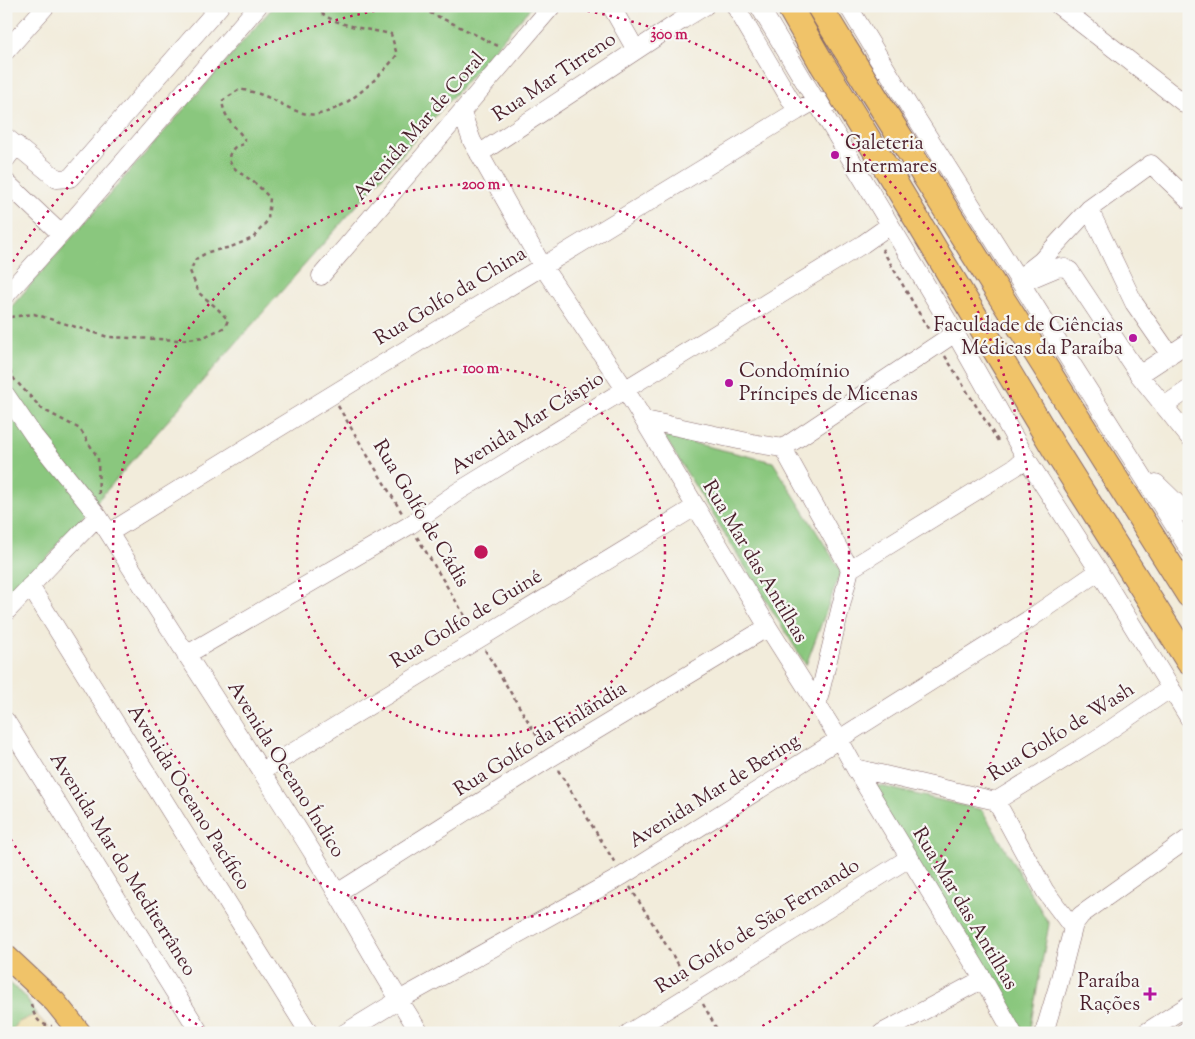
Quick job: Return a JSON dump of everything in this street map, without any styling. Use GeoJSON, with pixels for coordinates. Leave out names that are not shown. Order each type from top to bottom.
{"type":"FeatureCollection","features":[{"type":"Feature","properties":{"kind":"highway"},"geometry":{"type":"LineString","coordinates":[[789,6],[1054,448],[1189,662]]}},
{"type":"Feature","properties":{"kind":"highway"},"geometry":{"type":"LineString","coordinates":[[819,6],[1189,595]]}},
{"type":"Feature","properties":{"kind":"main road"},"geometry":{"type":"LineString","coordinates":[[6,956],[55,1002],[80,1033]]}},
{"type":"Feature","properties":{"kind":"street"},"geometry":{"type":"LineString","coordinates":[[6,51],[46,6]]}},
{"type":"Feature","properties":{"kind":"street"},"geometry":{"type":"LineString","coordinates":[[10,147],[57,179],[70,178],[220,6]]}},
{"type":"Feature","properties":{"kind":"street"},"geometry":{"type":"LineString","coordinates":[[6,296],[258,6]]}},
{"type":"Feature","properties":{"kind":"street","name":"Avenida Mar de Coral"},"geometry":{"type":"LineString","coordinates":[[320,276],[552,6]]}},
{"type":"Feature","properties":{"kind":"street"},"geometry":{"type":"LineString","coordinates":[[611,6],[636,50]]}},
{"type":"Feature","properties":{"kind":"street","name":"Rua Mar Tirreno"},"geometry":{"type":"LineString","coordinates":[[479,154],[704,6]]}},
{"type":"Feature","properties":{"kind":"street"},"geometry":{"type":"LineString","coordinates":[[736,6],[797,111]]}},
{"type":"Feature","properties":{"kind":"street"},"geometry":{"type":"LineString","coordinates":[[759,6],[954,333],[1026,458],[1099,571],[1189,718]]}},
{"type":"Feature","properties":{"kind":"street"},"geometry":{"type":"LineString","coordinates":[[848,6],[910,108],[1189,549]]}},
{"type":"Feature","properties":{"kind":"street"},"geometry":{"type":"LineString","coordinates":[[1059,6],[1189,107]]}},
{"type":"Feature","properties":{"kind":"street"},"geometry":{"type":"LineString","coordinates":[[816,100],[834,102],[850,96],[860,88],[880,59]]}},
{"type":"Feature","properties":{"kind":"street","name":"Rua Golfo da China"},"geometry":{"type":"LineString","coordinates":[[109,532],[331,394],[544,267],[816,100]]}},
{"type":"Feature","properties":{"kind":"street"},"geometry":{"type":"LineString","coordinates":[[852,164],[854,146],[861,129],[875,116],[892,109],[910,108]]}},
{"type":"Feature","properties":{"kind":"street","name":"Rua Mar das Antilhas"},"geometry":{"type":"LineString","coordinates":[[462,113],[467,131],[479,154],[544,267],[645,420],[695,507],[839,739],[983,978],[1013,1033]]}},
{"type":"Feature","properties":{"kind":"street"},"geometry":{"type":"LineString","coordinates":[[1020,281],[1089,209],[1150,164],[1189,200]]}},
{"type":"Feature","properties":{"kind":"street"},"geometry":{"type":"LineString","coordinates":[[6,182],[61,234]]}},
{"type":"Feature","properties":{"kind":"street"},"geometry":{"type":"LineString","coordinates":[[1089,209],[1134,303],[1170,355]]}},
{"type":"Feature","properties":{"kind":"street","name":"Avenida Mar Cáspio"},"geometry":{"type":"LineString","coordinates":[[186,655],[410,525],[459,492],[863,244],[890,225]]}},
{"type":"Feature","properties":{"kind":"street"},"geometry":{"type":"LineString","coordinates":[[1020,281],[1059,268],[1065,268],[1070,271],[1139,375],[1187,433]]}},
{"type":"Feature","properties":{"kind":"street"},"geometry":{"type":"LineString","coordinates":[[645,420],[783,448],[954,333]]}},
{"type":"Feature","properties":{"kind":"street"},"geometry":{"type":"LineString","coordinates":[[1139,375],[1189,342]]}},
{"type":"Feature","properties":{"kind":"street"},"geometry":{"type":"LineString","coordinates":[[1164,406],[1189,389]]}},
{"type":"Feature","properties":{"kind":"street","name":"Avenida Oceano Índico"},"geometry":{"type":"LineString","coordinates":[[6,394],[34,436],[109,532],[262,771],[337,893],[398,1000],[420,1033]]}},
{"type":"Feature","properties":{"kind":"street"},"geometry":{"type":"LineString","coordinates":[[783,448],[850,569],[817,705]]}},
{"type":"Feature","properties":{"kind":"street"},"geometry":{"type":"LineString","coordinates":[[850,569],[1015,467],[1026,458]]}},
{"type":"Feature","properties":{"kind":"street"},"geometry":{"type":"LineString","coordinates":[[1136,464],[1189,515]]}},
{"type":"Feature","properties":{"kind":"street","name":"Rua Golfo de Guiné"},"geometry":{"type":"LineString","coordinates":[[262,771],[695,507]]}},
{"type":"Feature","properties":{"kind":"street"},"geometry":{"type":"LineString","coordinates":[[6,612],[98,516]]}},
{"type":"Feature","properties":{"kind":"street","name":"Avenida Mar de Bering"},"geometry":{"type":"LineString","coordinates":[[345,1033],[398,1000],[622,876],[1028,620],[1099,571]]}},
{"type":"Feature","properties":{"kind":"street","name":"Avenida Oceano Pacífico"},"geometry":{"type":"LineString","coordinates":[[30,586],[302,1030]]}},
{"type":"Feature","properties":{"kind":"street","name":"Rua Golfo da Finlândia"},"geometry":{"type":"LineString","coordinates":[[337,893],[550,758],[768,627]]}},
{"type":"Feature","properties":{"kind":"street","name":"Rua Golfo de Wash"},"geometry":{"type":"LineString","coordinates":[[855,768],[996,801],[1105,734],[1170,688]]}},
{"type":"Feature","properties":{"kind":"street","name":"Avenida Mar do Mediterrâneo"},"geometry":{"type":"LineString","coordinates":[[6,721],[200,1033]]}},
{"type":"Feature","properties":{"kind":"street"},"geometry":{"type":"LineString","coordinates":[[996,801],[1045,892],[1072,927]]}},
{"type":"Feature","properties":{"kind":"street"},"geometry":{"type":"LineString","coordinates":[[1044,1033],[1058,986],[1072,927],[1081,915],[1189,838]]}},
{"type":"Feature","properties":{"kind":"street","name":"Rua Golfo de São Fernando"},"geometry":{"type":"LineString","coordinates":[[629,1033],[909,858]]}},
{"type":"Feature","properties":{"kind":"street"},"geometry":{"type":"LineString","coordinates":[[882,1033],[983,978]]}},
{"type":"Feature","properties":{"kind":"street"},"geometry":{"type":"LineString","coordinates":[[1145,1033],[1189,1005]]}},
{"type":"Feature","properties":{"kind":"street"},"geometry":{"type":"LineString","coordinates":[[1183,1033],[1189,1029]]}},
{"type":"Feature","properties":{"kind":"path"},"geometry":{"type":"LineString","coordinates":[[6,324],[10,317],[34,314],[108,337],[181,340],[204,337],[226,327],[228,320],[199,293],[190,271],[196,259],[208,252],[231,247],[253,238],[268,220],[270,198],[230,164],[232,150],[246,142],[241,133],[227,119],[222,101],[240,89],[262,95],[308,114],[322,114],[344,105],[382,74],[397,55],[391,34],[345,24],[322,14],[316,6]]}},
{"type":"Feature","properties":{"kind":"path"},"geometry":{"type":"LineString","coordinates":[[415,6],[512,54]]}},
{"type":"Feature","properties":{"kind":"path"},"geometry":{"type":"LineString","coordinates":[[6,363],[14,379],[42,409],[80,429],[98,458],[100,485],[98,516]]}},
{"type":"Feature","properties":{"kind":"path","name":"Rua Golfo de Cádis"},"geometry":{"type":"LineString","coordinates":[[331,394],[622,876],[695,990],[719,1033]]}},
{"type":"Feature","properties":{"kind":"path"},"geometry":{"type":"LineString","coordinates":[[25,998],[32,1004],[33,1015],[44,1026],[54,1027]]}},
{"type":"Feature","properties":{"kind":"green space"},"geometry":{"type":"Polygon","coordinates":[[[274,6],[532,6],[6,605],[6,313],[274,6]]]}},
{"type":"Feature","properties":{"kind":"green space"},"geometry":{"type":"Polygon","coordinates":[[[664,436],[773,462],[841,571],[806,665],[664,436]]]}},
{"type":"Feature","properties":{"kind":"green space"},"geometry":{"type":"Polygon","coordinates":[[[868,783],[982,810],[1049,924],[1029,1033],[1021,1033],[868,783]]]}},
{"type":"Feature","properties":{"kind":"green space"},"geometry":{"type":"Polygon","coordinates":[[[6,980],[25,996],[36,1014],[19,1022],[10,1033],[6,1033],[6,980]]]}},
{"type":"Feature","properties":{"kind":"sand"},"geometry":{"type":"Polygon","coordinates":[[[36,1014],[53,1033],[10,1033],[19,1022],[36,1014]]]}},
{"type":"Feature","properties":{"kind":"place","name":"Galeteria Intermares"},"geometry":{"type":"Point","coordinates":[835,155]}},
{"type":"Feature","properties":{"kind":"place","name":"Faculdade de Ciências Médicas da Paraíba"},"geometry":{"type":"Point","coordinates":[1133,338]}},
{"type":"Feature","properties":{"kind":"place","name":"Condomínio Príncipes de Micenas"},"geometry":{"type":"Point","coordinates":[729,383]}},
{"type":"Feature","properties":{"kind":"place","name":"Paraíba Rações"},"geometry":{"type":"Point","coordinates":[1150,994]}}]}
